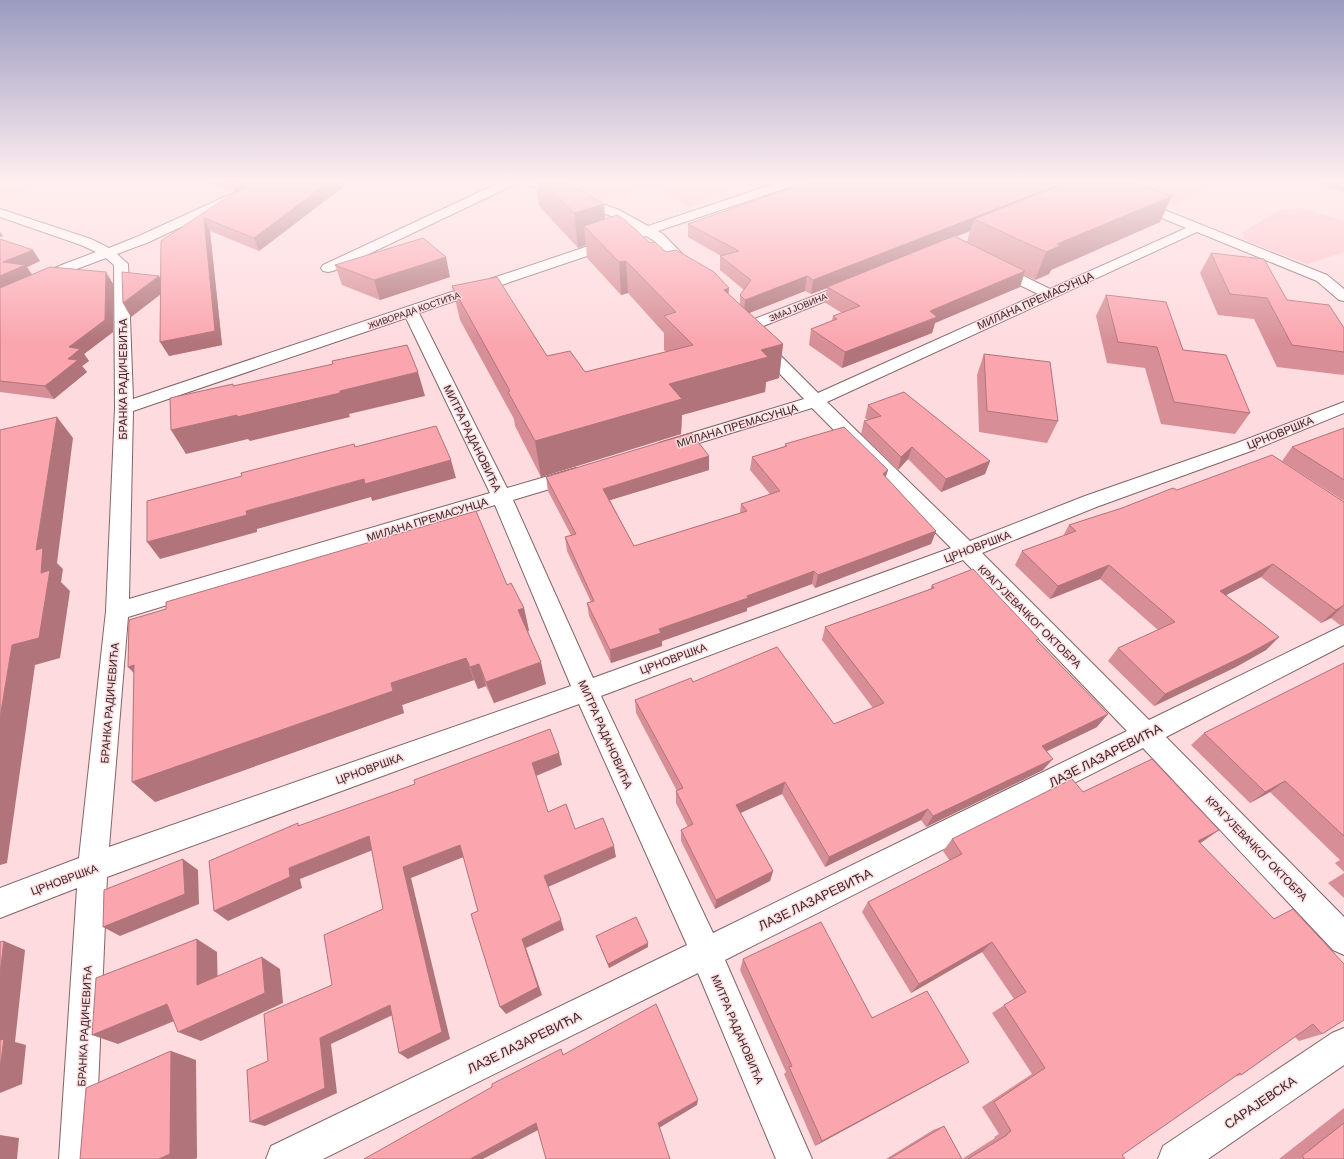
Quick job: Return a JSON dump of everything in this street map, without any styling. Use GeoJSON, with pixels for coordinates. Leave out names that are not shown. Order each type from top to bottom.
{"type":"FeatureCollection","features":[{"type":"Feature","properties":{"kind":"street"},"geometry":{"type":"LineString","coordinates":[[65,235],[107,252]]}},
{"type":"Feature","properties":{"kind":"street"},"geometry":{"type":"LineString","coordinates":[[0,298],[107,252],[154,235]]}},
{"type":"Feature","properties":{"kind":"street"},"geometry":{"type":"LineString","coordinates":[[328,268],[398,235]]}},
{"type":"Feature","properties":{"kind":"street","name":"ЖИВОРАДА КОСТИЋА"},"geometry":{"type":"LineString","coordinates":[[124,408],[410,312],[630,235]]}},
{"type":"Feature","properties":{"kind":"street"},"geometry":{"type":"LineString","coordinates":[[654,235],[707,288]]}},
{"type":"Feature","properties":{"kind":"street","name":"МИЛАНА ПРЕМАСУНЦА"},"geometry":{"type":"LineString","coordinates":[[647,452],[815,401],[1180,235]]}},
{"type":"Feature","properties":{"kind":"street"},"geometry":{"type":"LineString","coordinates":[[1218,235],[1322,278],[1344,297]]}},
{"type":"Feature","properties":{"kind":"street","name":"БРАНКА РАДИЧЕВИЋА"},"geometry":{"type":"LineString","coordinates":[[77,1159],[93,869],[117,611],[124,408],[121,264],[107,252]]}},
{"type":"Feature","properties":{"kind":"street"},"geometry":{"type":"LineString","coordinates":[[980,259],[1049,294]]}},
{"type":"Feature","properties":{"kind":"street","name":"ЗМАЈ ЈОВИНА"},"geometry":{"type":"LineString","coordinates":[[739,322],[863,281]]}},
{"type":"Feature","properties":{"kind":"street","name":"МИТРА РАДАНОВИЋА"},"geometry":{"type":"LineString","coordinates":[[410,312],[502,497],[586,690],[706,953],[794,1159]]}},
{"type":"Feature","properties":{"kind":"street","name":"КРАГУЈЕВАЧКОГ ОКТОБРА"},"geometry":{"type":"LineString","coordinates":[[739,322],[815,401],[1147,734],[1344,939]]}},
{"type":"Feature","properties":{"kind":"street","name":"ЦРНОВРШКА"},"geometry":{"type":"LineString","coordinates":[[0,903],[93,869],[134,852],[586,690],[966,551],[1092,501],[1244,447],[1344,407]]}},
{"type":"Feature","properties":{"kind":"street"},"geometry":{"type":"LineString","coordinates":[[1244,447],[1264,460]]}},
{"type":"Feature","properties":{"kind":"street","name":"МИЛАНА ПРЕМАСУНЦА"},"geometry":{"type":"LineString","coordinates":[[117,611],[594,469]]}},
{"type":"Feature","properties":{"kind":"street","name":"ЛАЗЕ ЛАЗАРЕВИЋА"},"geometry":{"type":"LineString","coordinates":[[284,1159],[706,953],[1147,734],[1344,634]]}},
{"type":"Feature","properties":{"kind":"street","name":"САРАЈЕВСКА"},"geometry":{"type":"LineString","coordinates":[[1176,1159],[1344,1045]]}},
{"type":"Feature","properties":{"kind":"shaded area"},"geometry":{"type":"Polygon","coordinates":[[[1243,235],[1344,235],[1344,252],[1307,264],[1249,242],[1243,235]]]}},
{"type":"Feature","properties":{"kind":"building"},"geometry":{"type":"Polygon","coordinates":[[[170,235],[206,235],[215,331],[160,342],[161,241],[170,235]]]}},
{"type":"Feature","properties":{"kind":"building"},"geometry":{"type":"Polygon","coordinates":[[[247,235],[258,235],[254,238],[247,235]]]}},
{"type":"Feature","properties":{"kind":"building"},"geometry":{"type":"Polygon","coordinates":[[[593,235],[641,235],[650,243],[655,242],[666,252],[676,250],[714,272],[729,288],[724,290],[783,344],[761,350],[768,357],[669,384],[682,399],[535,441],[508,392],[510,391],[452,286],[497,277],[547,356],[570,351],[585,372],[693,345],[664,316],[676,312],[626,261],[619,262],[593,235]]]}},
{"type":"Feature","properties":{"kind":"building"},"geometry":{"type":"Polygon","coordinates":[[[709,235],[929,235],[813,280],[807,276],[745,300],[740,295],[751,280],[720,256],[739,251],[709,235]]]}},
{"type":"Feature","properties":{"kind":"building"},"geometry":{"type":"Polygon","coordinates":[[[1009,235],[1078,235],[1057,244],[1060,246],[1046,252],[1009,235]]]}},
{"type":"Feature","properties":{"kind":"building"},"geometry":{"type":"Polygon","coordinates":[[[954,236],[1025,271],[930,311],[937,317],[845,352],[811,329],[837,319],[833,316],[860,306],[827,287],[954,236]]]}},
{"type":"Feature","properties":{"kind":"building"},"geometry":{"type":"Polygon","coordinates":[[[423,238],[446,257],[374,280],[335,265],[423,238]]]}},
{"type":"Feature","properties":{"kind":"building"},"geometry":{"type":"Polygon","coordinates":[[[0,239],[33,250],[3,262],[25,265],[0,276],[0,239]]]}},
{"type":"Feature","properties":{"kind":"building"},"geometry":{"type":"Polygon","coordinates":[[[1211,253],[1264,259],[1287,300],[1329,305],[1344,328],[1344,352],[1292,345],[1267,298],[1230,294],[1211,253]]]}},
{"type":"Feature","properties":{"kind":"building"},"geometry":{"type":"Polygon","coordinates":[[[50,267],[106,272],[105,320],[69,347],[80,349],[68,359],[78,360],[45,386],[0,381],[0,288],[50,267]]]}},
{"type":"Feature","properties":{"kind":"building"},"geometry":{"type":"Polygon","coordinates":[[[122,272],[159,276],[123,303],[122,272]]]}},
{"type":"Feature","properties":{"kind":"building"},"geometry":{"type":"Polygon","coordinates":[[[1106,295],[1166,302],[1183,350],[1226,355],[1250,413],[1174,402],[1157,347],[1118,342],[1106,295]]]}},
{"type":"Feature","properties":{"kind":"building"},"geometry":{"type":"Polygon","coordinates":[[[407,345],[418,372],[340,391],[340,393],[237,417],[237,415],[171,430],[170,398],[333,364],[332,361],[407,345]]]}},
{"type":"Feature","properties":{"kind":"building"},"geometry":{"type":"Polygon","coordinates":[[[984,354],[1050,362],[1058,421],[987,411],[984,354]]]}},
{"type":"Feature","properties":{"kind":"building"},"geometry":{"type":"Polygon","coordinates":[[[904,392],[990,461],[946,479],[912,447],[901,457],[864,421],[881,416],[868,405],[904,392]]]}},
{"type":"Feature","properties":{"kind":"building"},"geometry":{"type":"Polygon","coordinates":[[[57,417],[36,550],[43,548],[41,573],[50,570],[39,638],[12,645],[0,718],[0,430],[57,417]]]}},
{"type":"Feature","properties":{"kind":"building"},"geometry":{"type":"Polygon","coordinates":[[[436,426],[451,460],[365,484],[364,479],[246,511],[247,515],[147,542],[147,501],[242,476],[241,473],[354,444],[355,447],[436,426]]]}},
{"type":"Feature","properties":{"kind":"building"},"geometry":{"type":"Polygon","coordinates":[[[844,427],[888,470],[883,474],[936,531],[818,575],[814,571],[747,596],[748,598],[659,629],[661,633],[610,650],[587,603],[594,601],[565,537],[576,534],[546,477],[691,433],[709,456],[603,489],[634,546],[747,511],[741,504],[780,491],[752,457],[787,446],[785,444],[844,427]]]}},
{"type":"Feature","properties":{"kind":"building"},"geometry":{"type":"Polygon","coordinates":[[[1344,428],[1344,480],[1292,447],[1344,428]]]}},
{"type":"Feature","properties":{"kind":"building"},"geometry":{"type":"Polygon","coordinates":[[[1272,455],[1344,502],[1344,605],[1336,610],[1273,564],[1220,591],[1279,637],[1248,654],[1165,694],[1118,648],[1175,622],[1109,565],[1058,586],[1022,551],[1076,531],[1069,525],[1122,508],[1173,488],[1177,490],[1272,455]]]}},
{"type":"Feature","properties":{"kind":"building"},"geometry":{"type":"Polygon","coordinates":[[[476,511],[507,585],[511,583],[524,608],[518,610],[541,662],[486,682],[479,664],[470,667],[466,658],[391,683],[393,691],[132,782],[134,665],[128,667],[129,620],[166,609],[166,602],[476,511]]]}},
{"type":"Feature","properties":{"kind":"building"},"geometry":{"type":"Polygon","coordinates":[[[973,569],[1039,639],[1036,640],[1108,714],[1042,746],[1053,759],[933,816],[928,809],[829,857],[785,782],[736,805],[773,871],[716,900],[681,830],[693,824],[676,791],[683,788],[635,700],[691,678],[693,682],[777,647],[834,724],[884,703],[825,627],[934,588],[932,585],[973,569]]]}},
{"type":"Feature","properties":{"kind":"building"},"geometry":{"type":"Polygon","coordinates":[[[1344,663],[1344,836],[1285,781],[1265,792],[1204,733],[1344,663]]]}},
{"type":"Feature","properties":{"kind":"building"},"geometry":{"type":"Polygon","coordinates":[[[550,729],[559,753],[532,763],[548,812],[566,804],[575,829],[603,818],[614,846],[544,876],[561,920],[522,939],[538,987],[500,1007],[471,914],[478,911],[460,845],[403,867],[442,1032],[399,1053],[390,1005],[320,1038],[325,1088],[250,1122],[247,1070],[268,1061],[264,1014],[332,985],[324,935],[383,909],[369,836],[289,868],[290,877],[214,911],[209,861],[298,823],[298,826],[415,784],[414,780],[550,729]]]}},
{"type":"Feature","properties":{"kind":"building"},"geometry":{"type":"Polygon","coordinates":[[[1152,759],[1219,830],[1198,841],[1274,919],[1293,909],[1344,964],[1344,1020],[1322,1034],[1313,1024],[1241,1075],[1240,1073],[1122,1155],[1125,1159],[968,1159],[1011,1131],[994,1102],[1045,1068],[1004,1005],[1026,992],[992,942],[919,984],[868,902],[962,854],[952,839],[1072,779],[1083,792],[1152,759]]]}},
{"type":"Feature","properties":{"kind":"building"},"geometry":{"type":"Polygon","coordinates":[[[183,859],[185,894],[103,927],[104,890],[183,859]]]}},
{"type":"Feature","properties":{"kind":"building"},"geometry":{"type":"Polygon","coordinates":[[[636,917],[648,943],[608,964],[596,936],[636,917]]]}},
{"type":"Feature","properties":{"kind":"building"},"geometry":{"type":"Polygon","coordinates":[[[821,922],[872,1018],[927,991],[969,1062],[822,1141],[789,1067],[792,1066],[743,959],[821,922]]]}},
{"type":"Feature","properties":{"kind":"building"},"geometry":{"type":"Polygon","coordinates":[[[197,939],[197,985],[262,957],[265,993],[178,1032],[167,1004],[92,1035],[96,978],[197,939]]]}},
{"type":"Feature","properties":{"kind":"building"},"geometry":{"type":"Polygon","coordinates":[[[4,941],[0,974],[0,942],[4,941]]]}},
{"type":"Feature","properties":{"kind":"building"},"geometry":{"type":"Polygon","coordinates":[[[656,1004],[698,1100],[658,1123],[670,1159],[546,1159],[536,1123],[470,1159],[364,1159],[492,1087],[492,1084],[561,1049],[563,1055],[656,1004]]]}},
{"type":"Feature","properties":{"kind":"building"},"geometry":{"type":"Polygon","coordinates":[[[4,1039],[0,1069],[0,1040],[4,1039]]]}},
{"type":"Feature","properties":{"kind":"building"},"geometry":{"type":"Polygon","coordinates":[[[171,1051],[170,1154],[159,1159],[80,1159],[86,1088],[171,1051]]]}},
{"type":"Feature","properties":{"kind":"building"},"geometry":{"type":"Polygon","coordinates":[[[1344,1123],[1344,1159],[1303,1159],[1304,1158],[1302,1156],[1344,1123]]]}},
{"type":"Feature","properties":{"kind":"building"},"geometry":{"type":"Polygon","coordinates":[[[944,1126],[962,1159],[889,1159],[944,1126]]]}}]}
